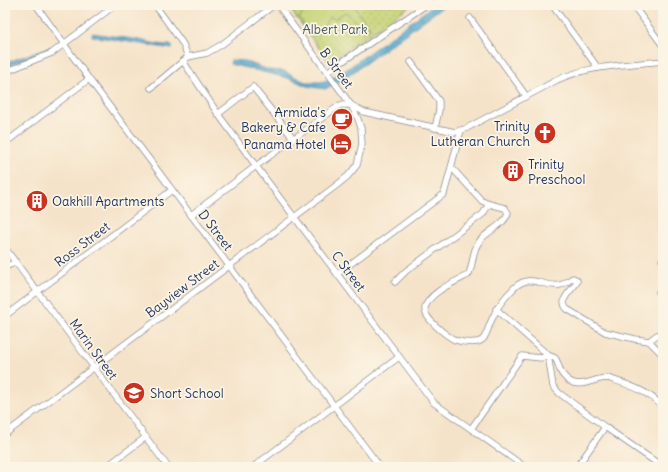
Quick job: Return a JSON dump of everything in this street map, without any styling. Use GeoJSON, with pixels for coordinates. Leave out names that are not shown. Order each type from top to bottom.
{"type":"FeatureCollection","features":[{"type":"Feature","properties":{"kind":"street","name":"D Street"},"geometry":{"type":"LineString","coordinates":[[36,5],[88,79],[380,467]]}},
{"type":"Feature","properties":{"kind":"street"},"geometry":{"type":"LineString","coordinates":[[5,72],[52,53],[115,5]]}},
{"type":"Feature","properties":{"kind":"street"},"geometry":{"type":"LineString","coordinates":[[155,5],[183,44],[188,57]]}},
{"type":"Feature","properties":{"kind":"street"},"geometry":{"type":"LineString","coordinates":[[151,88],[188,57],[207,53],[221,45],[274,5]]}},
{"type":"Feature","properties":{"kind":"street","name":"B Street"},"geometry":{"type":"LineString","coordinates":[[278,5],[351,105]]}},
{"type":"Feature","properties":{"kind":"street"},"geometry":{"type":"LineString","coordinates":[[327,72],[426,5]]}},
{"type":"Feature","properties":{"kind":"street"},"geometry":{"type":"LineString","coordinates":[[552,5],[598,68]]}},
{"type":"Feature","properties":{"kind":"street"},"geometry":{"type":"LineString","coordinates":[[633,5],[663,46]]}},
{"type":"Feature","properties":{"kind":"street"},"geometry":{"type":"LineString","coordinates":[[470,18],[526,96]]}},
{"type":"Feature","properties":{"kind":"street","name":"C Street"},"geometry":{"type":"LineString","coordinates":[[183,61],[218,114],[256,166],[434,403],[525,467]]}},
{"type":"Feature","properties":{"kind":"street"},"geometry":{"type":"LineString","coordinates":[[191,215],[293,138],[340,105],[351,105],[364,112],[453,132],[461,130],[563,77],[598,68],[663,61]]}},
{"type":"Feature","properties":{"kind":"street"},"geometry":{"type":"LineString","coordinates":[[411,62],[439,101],[439,110],[435,128]]}},
{"type":"Feature","properties":{"kind":"street"},"geometry":{"type":"LineString","coordinates":[[5,143],[88,79]]}},
{"type":"Feature","properties":{"kind":"street"},"geometry":{"type":"LineString","coordinates":[[218,114],[253,87],[293,138]]}},
{"type":"Feature","properties":{"kind":"street","name":"Bayview Street"},"geometry":{"type":"LineString","coordinates":[[5,434],[348,176],[356,165],[362,142],[361,128],[351,105]]}},
{"type":"Feature","properties":{"kind":"street"},"geometry":{"type":"LineString","coordinates":[[337,274],[444,194],[461,130]]}},
{"type":"Feature","properties":{"kind":"street"},"geometry":{"type":"LineString","coordinates":[[452,168],[482,201],[505,208],[508,213],[507,216],[479,241],[474,252],[468,275],[449,284],[436,293],[427,304],[425,312],[426,315],[446,335],[457,340],[477,342],[484,338],[496,310],[519,284],[524,281],[532,281],[562,285],[574,278],[577,280],[575,285],[564,299],[564,304],[567,309],[605,332],[649,341],[663,355]]}},
{"type":"Feature","properties":{"kind":"street","name":"Ross Street"},"geometry":{"type":"LineString","coordinates":[[5,316],[172,190]]}},
{"type":"Feature","properties":{"kind":"street"},"geometry":{"type":"LineString","coordinates":[[395,282],[406,271],[483,214],[489,204]]}},
{"type":"Feature","properties":{"kind":"street","name":"Marin Street"},"geometry":{"type":"LineString","coordinates":[[5,248],[168,467]]}},
{"type":"Feature","properties":{"kind":"street"},"geometry":{"type":"LineString","coordinates":[[5,267],[16,262]]}},
{"type":"Feature","properties":{"kind":"street"},"geometry":{"type":"LineString","coordinates":[[496,310],[548,355],[555,358],[562,374],[569,381],[579,384],[608,378],[638,388],[663,407]]}},
{"type":"Feature","properties":{"kind":"street"},"geometry":{"type":"LineString","coordinates":[[649,341],[657,335],[663,334]]}},
{"type":"Feature","properties":{"kind":"street"},"geometry":{"type":"LineString","coordinates":[[471,429],[522,356],[541,358],[548,355]]}},
{"type":"Feature","properties":{"kind":"street"},"geometry":{"type":"LineString","coordinates":[[548,355],[553,386],[559,393],[663,467]]}},
{"type":"Feature","properties":{"kind":"street"},"geometry":{"type":"LineString","coordinates":[[253,467],[399,357]]}},
{"type":"Feature","properties":{"kind":"street"},"geometry":{"type":"LineString","coordinates":[[577,467],[605,427]]}},
{"type":"Feature","properties":{"kind":"street"},"geometry":{"type":"LineString","coordinates":[[106,467],[146,437]]}},
{"type":"Feature","properties":{"kind":"green space","name":"Albert Park"},"geometry":{"type":"Polygon","coordinates":[[[287,5],[411,5],[329,62],[287,5]]]}},
{"type":"Feature","properties":{"kind":"green space"},"geometry":{"type":"Polygon","coordinates":[[[307,5],[338,5],[341,9],[349,5],[353,5],[370,28],[363,32],[349,14],[345,12],[335,19],[329,17],[320,34],[317,32],[315,36],[306,31],[307,29],[304,28],[305,26],[302,24],[303,22],[299,19],[307,5]]]}},
{"type":"Feature","properties":{"kind":"water"},"geometry":{"type":"Polygon","coordinates":[[[434,5],[445,5],[341,81],[325,89],[307,86],[288,78],[230,64],[231,60],[244,61],[269,70],[284,71],[305,82],[320,82],[329,80],[343,72],[434,5]]]}},
{"type":"Feature","properties":{"kind":"water"},"geometry":{"type":"Polygon","coordinates":[[[92,33],[140,40],[156,44],[172,45],[172,49],[92,36],[92,33]]]}},
{"type":"Feature","properties":{"kind":"water"},"geometry":{"type":"Polygon","coordinates":[[[50,47],[51,49],[5,67],[5,63],[50,47]]]}},
{"type":"Feature","properties":{"kind":"place","name":"Armida's Bakery & Cafe"},"geometry":{"type":"Point","coordinates":[342,119]}},
{"type":"Feature","properties":{"kind":"place","name":"Trinity Lutheran Church"},"geometry":{"type":"Point","coordinates":[545,133]}},
{"type":"Feature","properties":{"kind":"place","name":"Panama Hotel"},"geometry":{"type":"Point","coordinates":[341,144]}},
{"type":"Feature","properties":{"kind":"place","name":"Trinity Preschool"},"geometry":{"type":"Point","coordinates":[513,171]}},
{"type":"Feature","properties":{"kind":"place","name":"Oakhill Apartments"},"geometry":{"type":"Point","coordinates":[37,201]}},
{"type":"Feature","properties":{"kind":"place","name":"Short School"},"geometry":{"type":"Point","coordinates":[134,393]}}]}
